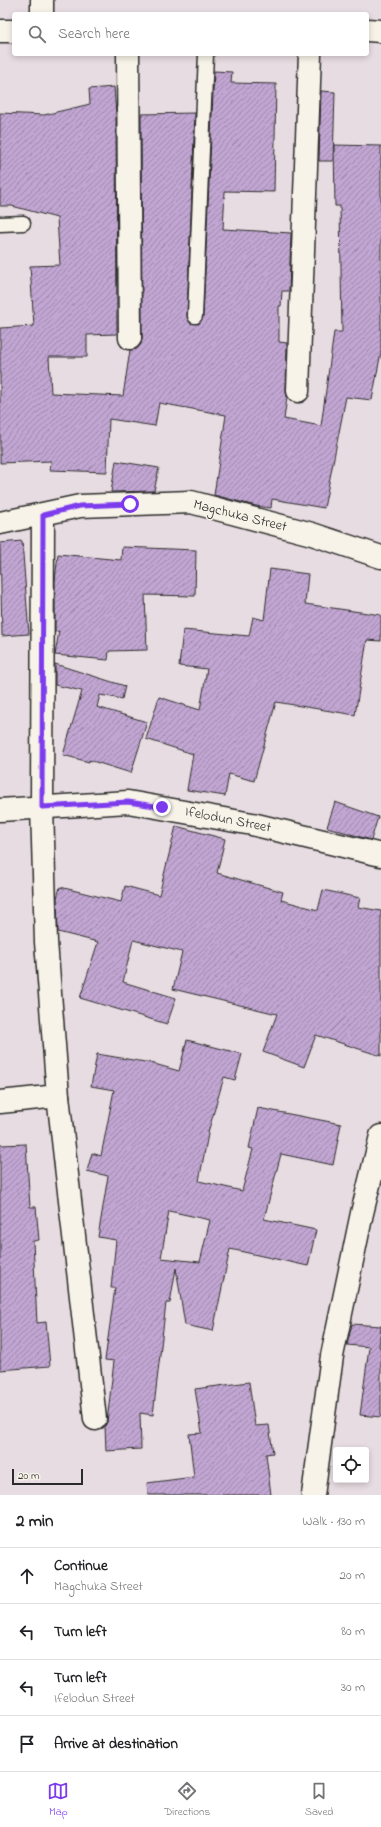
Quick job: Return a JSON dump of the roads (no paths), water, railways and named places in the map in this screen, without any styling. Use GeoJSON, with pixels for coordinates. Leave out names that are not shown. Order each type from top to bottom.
{"type":"FeatureCollection","features":[{"type":"Feature","properties":{"kind":"street"},"geometry":{"type":"LineString","coordinates":[[42,0],[42,12]]}},
{"type":"Feature","properties":{"kind":"street"},"geometry":{"type":"LineString","coordinates":[[369,30],[381,31]]}},
{"type":"Feature","properties":{"kind":"street"},"geometry":{"type":"LineString","coordinates":[[0,31],[12,31]]}},
{"type":"Feature","properties":{"kind":"street"},"geometry":{"type":"LineString","coordinates":[[128,56],[130,338]]}},
{"type":"Feature","properties":{"kind":"street"},"geometry":{"type":"LineString","coordinates":[[298,391],[310,56]]}},
{"type":"Feature","properties":{"kind":"street","name":"Magchuka Street"},"geometry":{"type":"LineString","coordinates":[[0,523],[80,506],[190,502],[312,534],[381,557]]}},
{"type":"Feature","properties":{"kind":"street"},"geometry":{"type":"LineString","coordinates":[[43,515],[42,807],[46,942],[58,1096],[95,1419]]}},
{"type":"Feature","properties":{"kind":"street","name":"Ifelodun Street"},"geometry":{"type":"LineString","coordinates":[[0,810],[128,802],[252,824],[381,855]]}},
{"type":"Feature","properties":{"kind":"street"},"geometry":{"type":"LineString","coordinates":[[0,1102],[58,1096]]}},
{"type":"Feature","properties":{"kind":"street"},"geometry":{"type":"LineString","coordinates":[[313,1495],[332,1356],[362,1213],[381,1136]]}},
{"type":"Feature","properties":{"kind":"lane"},"geometry":{"type":"LineString","coordinates":[[195,316],[206,56]]}},
{"type":"Feature","properties":{"kind":"lane"},"geometry":{"type":"LineString","coordinates":[[0,224],[23,223]]}}]}
